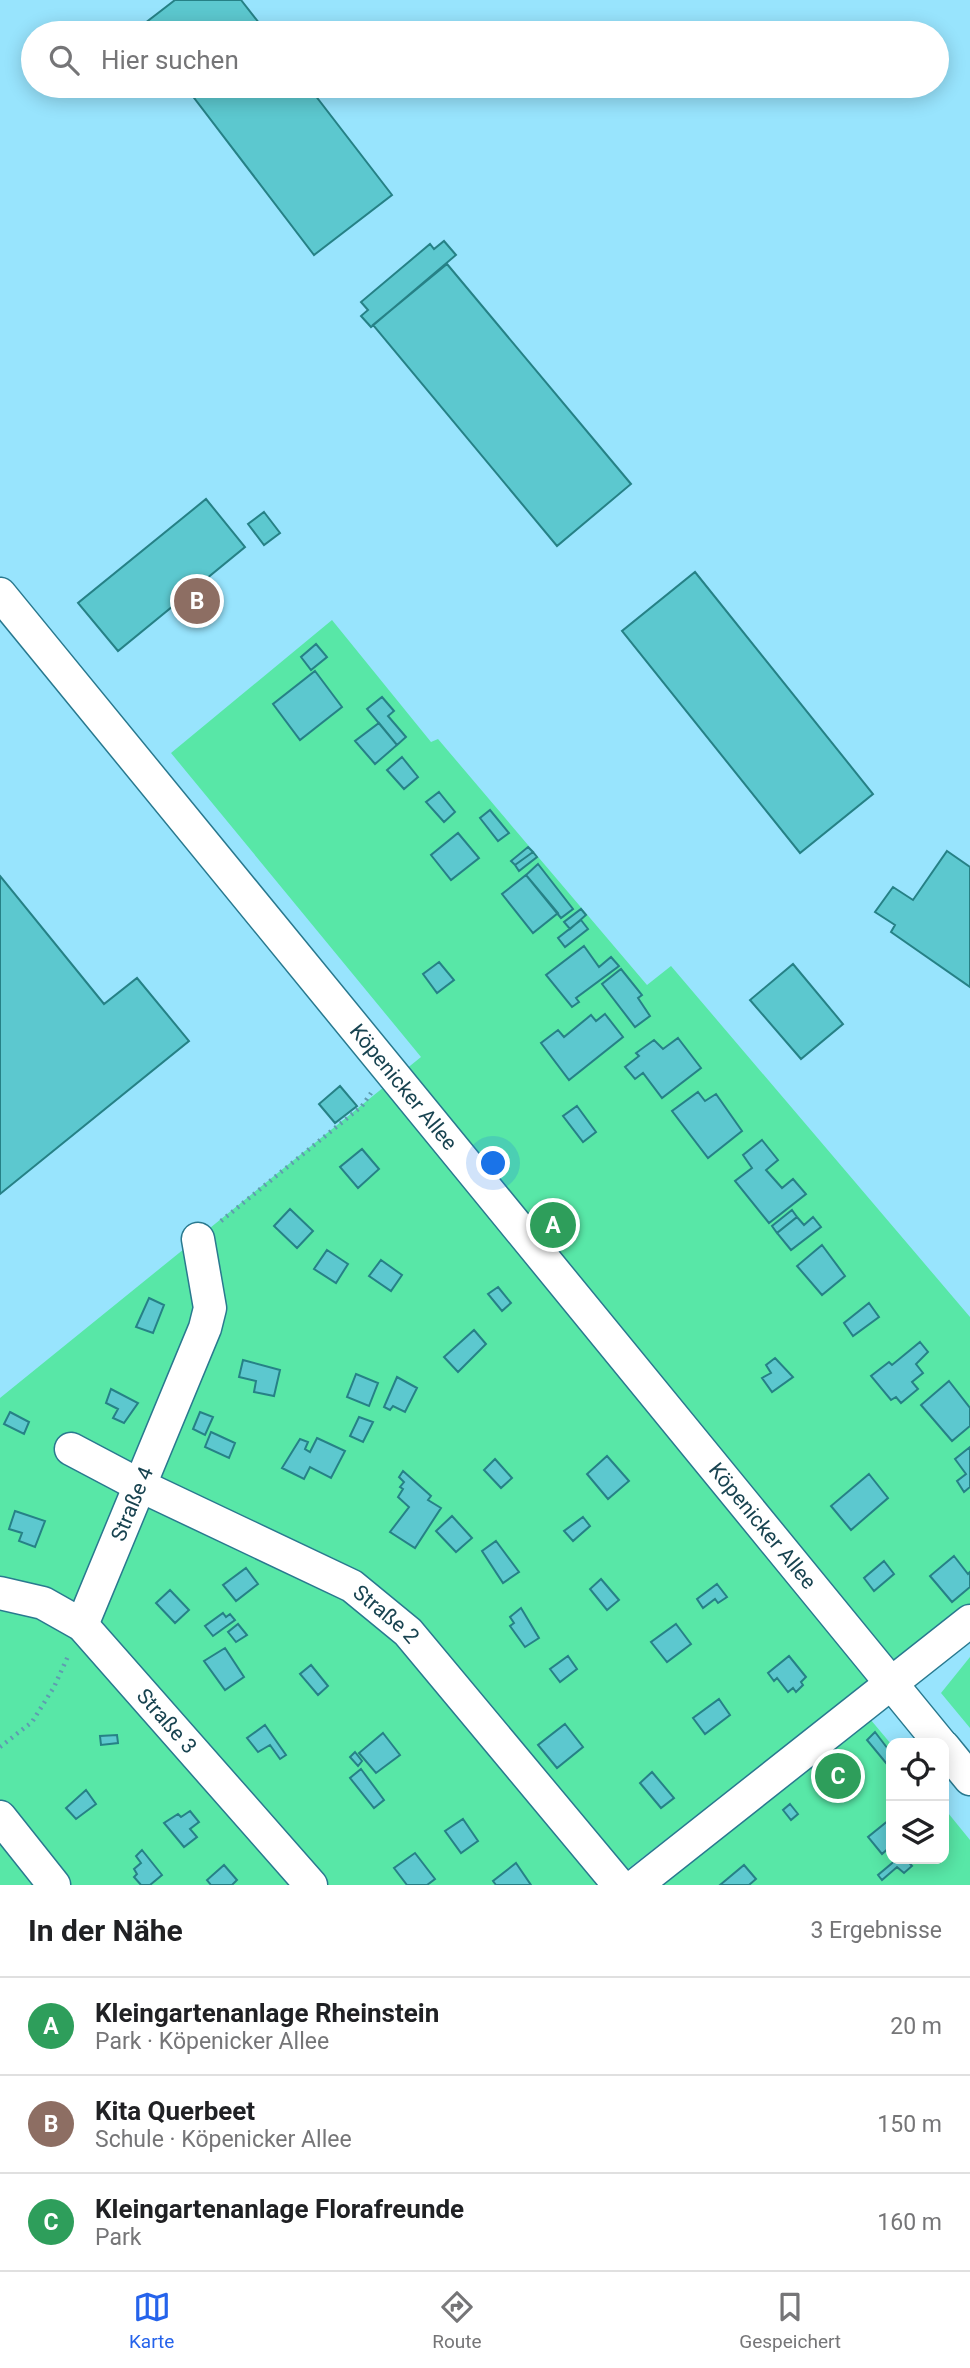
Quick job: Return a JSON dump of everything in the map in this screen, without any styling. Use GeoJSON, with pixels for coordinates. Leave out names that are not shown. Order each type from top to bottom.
{"type":"FeatureCollection","features":[{"type":"Feature","properties":{"kind":"street","name":"Köpenicker Allee"},"geometry":{"type":"LineString","coordinates":[[0,594],[936,1738]]}},
{"type":"Feature","properties":{"kind":"street","name":"Straße 4"},"geometry":{"type":"LineString","coordinates":[[82,1625],[205,1328],[210,1308],[198,1239]]}},
{"type":"Feature","properties":{"kind":"street","name":"Straße 2"},"geometry":{"type":"LineString","coordinates":[[71,1449],[141,1486],[352,1586],[408,1632],[619,1885]]}},
{"type":"Feature","properties":{"kind":"street","name":"Straße 3"},"geometry":{"type":"LineString","coordinates":[[0,1593],[43,1603],[82,1625],[311,1885]]}},
{"type":"Feature","properties":{"kind":"street"},"geometry":{"type":"LineString","coordinates":[[636,1885],[970,1621]]}},
{"type":"Feature","properties":{"kind":"street"},"geometry":{"type":"LineString","coordinates":[[949,1753],[970,1779]]}},
{"type":"Feature","properties":{"kind":"street"},"geometry":{"type":"LineString","coordinates":[[0,1817],[54,1885]]}},
{"type":"Feature","properties":{"kind":"path"},"geometry":{"type":"LineString","coordinates":[[198,1239],[362,1105],[389,1068]]}},
{"type":"Feature","properties":{"kind":"path"},"geometry":{"type":"LineString","coordinates":[[0,1747],[32,1723],[54,1687],[82,1625]]}},
{"type":"Feature","properties":{"kind":"green space"},"geometry":{"type":"Polygon","coordinates":[[[332,620],[431,742],[438,739],[647,985],[671,966],[970,1317],[970,1604],[607,1885],[0,1885],[0,1398],[421,1057],[171,753],[332,620]]]}},
{"type":"Feature","properties":{"kind":"green space"},"geometry":{"type":"Polygon","coordinates":[[[970,1657],[970,1728],[941,1693],[970,1657]]]}},
{"type":"Feature","properties":{"kind":"green space"},"geometry":{"type":"Polygon","coordinates":[[[865,1713],[886,1738],[886,1864],[949,1864],[949,1814],[970,1840],[970,1885],[645,1885],[865,1713]]]}},
{"type":"Feature","properties":{"kind":"building"},"geometry":{"type":"Polygon","coordinates":[[[175,0],[241,0],[258,21],[148,21],[175,0]]]}},
{"type":"Feature","properties":{"kind":"building"},"geometry":{"type":"Polygon","coordinates":[[[194,98],[317,98],[392,195],[314,255],[194,98]]]}},
{"type":"Feature","properties":{"kind":"building"},"geometry":{"type":"Polygon","coordinates":[[[444,241],[456,255],[371,327],[361,316],[368,310],[361,302],[430,244],[434,249],[444,241]]]}},
{"type":"Feature","properties":{"kind":"building"},"geometry":{"type":"Polygon","coordinates":[[[447,264],[631,484],[557,546],[373,325],[447,264]]]}},
{"type":"Feature","properties":{"kind":"building"},"geometry":{"type":"Polygon","coordinates":[[[206,499],[245,547],[118,651],[78,603],[206,499]]]}},
{"type":"Feature","properties":{"kind":"building"},"geometry":{"type":"Polygon","coordinates":[[[264,512],[280,533],[264,545],[248,524],[264,512]]]}},
{"type":"Feature","properties":{"kind":"building"},"geometry":{"type":"Polygon","coordinates":[[[695,572],[873,794],[800,853],[622,631],[695,572]]]}},
{"type":"Feature","properties":{"kind":"building"},"geometry":{"type":"Polygon","coordinates":[[[316,644],[327,657],[311,670],[301,657],[316,644]]]}},
{"type":"Feature","properties":{"kind":"building"},"geometry":{"type":"Polygon","coordinates":[[[315,671],[342,707],[300,740],[273,704],[315,671]]]}},
{"type":"Feature","properties":{"kind":"building"},"geometry":{"type":"Polygon","coordinates":[[[382,697],[394,711],[388,716],[406,737],[397,745],[367,709],[382,697]]]}},
{"type":"Feature","properties":{"kind":"building"},"geometry":{"type":"Polygon","coordinates":[[[379,723],[397,745],[375,764],[355,741],[379,723]]]}},
{"type":"Feature","properties":{"kind":"building"},"geometry":{"type":"Polygon","coordinates":[[[402,757],[418,777],[404,789],[387,770],[402,757]]]}},
{"type":"Feature","properties":{"kind":"building"},"geometry":{"type":"Polygon","coordinates":[[[439,792],[455,812],[444,822],[426,802],[439,792]]]}},
{"type":"Feature","properties":{"kind":"building"},"geometry":{"type":"Polygon","coordinates":[[[490,810],[509,833],[498,841],[480,818],[490,810]]]}},
{"type":"Feature","properties":{"kind":"building"},"geometry":{"type":"Polygon","coordinates":[[[458,833],[479,858],[451,880],[431,855],[458,833]]]}},
{"type":"Feature","properties":{"kind":"building"},"geometry":{"type":"Polygon","coordinates":[[[528,847],[533,852],[515,865],[511,861],[528,847]]]}},
{"type":"Feature","properties":{"kind":"building"},"geometry":{"type":"Polygon","coordinates":[[[947,851],[970,867],[970,987],[891,932],[895,925],[875,912],[893,887],[913,900],[947,851]]]}},
{"type":"Feature","properties":{"kind":"building"},"geometry":{"type":"Polygon","coordinates":[[[533,852],[537,857],[519,871],[515,865],[533,852]]]}},
{"type":"Feature","properties":{"kind":"building"},"geometry":{"type":"Polygon","coordinates":[[[538,864],[573,909],[561,918],[526,875],[538,864]]]}},
{"type":"Feature","properties":{"kind":"building"},"geometry":{"type":"Polygon","coordinates":[[[526,875],[558,913],[533,933],[502,894],[526,875]]]}},
{"type":"Feature","properties":{"kind":"building"},"geometry":{"type":"Polygon","coordinates":[[[0,876],[104,1004],[137,978],[189,1041],[0,1194],[0,876]]]}},
{"type":"Feature","properties":{"kind":"building"},"geometry":{"type":"Polygon","coordinates":[[[581,909],[586,915],[570,929],[564,922],[581,909]]]}},
{"type":"Feature","properties":{"kind":"building"},"geometry":{"type":"Polygon","coordinates":[[[581,920],[588,929],[565,947],[558,938],[581,920]]]}},
{"type":"Feature","properties":{"kind":"building"},"geometry":{"type":"Polygon","coordinates":[[[584,946],[599,967],[611,957],[619,966],[576,998],[579,1002],[572,1007],[546,975],[584,946]]]}},
{"type":"Feature","properties":{"kind":"building"},"geometry":{"type":"Polygon","coordinates":[[[439,962],[454,980],[437,993],[423,974],[439,962]]]}},
{"type":"Feature","properties":{"kind":"building"},"geometry":{"type":"Polygon","coordinates":[[[793,964],[843,1024],[801,1059],[750,1000],[793,964]]]}},
{"type":"Feature","properties":{"kind":"building"},"geometry":{"type":"Polygon","coordinates":[[[621,969],[642,995],[638,998],[650,1016],[635,1027],[602,984],[621,969]]]}},
{"type":"Feature","properties":{"kind":"building"},"geometry":{"type":"Polygon","coordinates":[[[605,1014],[623,1037],[569,1080],[541,1043],[558,1030],[564,1037],[591,1015],[596,1021],[605,1014]]]}},
{"type":"Feature","properties":{"kind":"building"},"geometry":{"type":"Polygon","coordinates":[[[678,1038],[701,1068],[662,1098],[643,1073],[635,1079],[625,1067],[639,1056],[636,1053],[654,1040],[663,1049],[678,1038]]]}},
{"type":"Feature","properties":{"kind":"building"},"geometry":{"type":"Polygon","coordinates":[[[340,1086],[357,1106],[335,1123],[319,1104],[340,1086]]]}},
{"type":"Feature","properties":{"kind":"building"},"geometry":{"type":"Polygon","coordinates":[[[698,1092],[705,1101],[716,1094],[742,1131],[708,1158],[672,1111],[698,1092]]]}},
{"type":"Feature","properties":{"kind":"building"},"geometry":{"type":"Polygon","coordinates":[[[577,1106],[596,1132],[583,1142],[563,1116],[577,1106]]]}},
{"type":"Feature","properties":{"kind":"building"},"geometry":{"type":"Polygon","coordinates":[[[762,1140],[778,1160],[766,1170],[782,1188],[793,1179],[806,1194],[769,1223],[735,1181],[752,1168],[743,1155],[762,1140]]]}},
{"type":"Feature","properties":{"kind":"building"},"geometry":{"type":"Polygon","coordinates":[[[362,1149],[379,1169],[358,1188],[340,1167],[362,1149]]]}},
{"type":"Feature","properties":{"kind":"building"},"geometry":{"type":"Polygon","coordinates":[[[290,1209],[313,1231],[297,1248],[274,1226],[290,1209]]]}},
{"type":"Feature","properties":{"kind":"building"},"geometry":{"type":"Polygon","coordinates":[[[792,1210],[797,1217],[777,1233],[772,1226],[792,1210]]]}},
{"type":"Feature","properties":{"kind":"building"},"geometry":{"type":"Polygon","coordinates":[[[797,1217],[804,1225],[813,1217],[821,1227],[791,1250],[777,1233],[797,1217]]]}},
{"type":"Feature","properties":{"kind":"building"},"geometry":{"type":"Polygon","coordinates":[[[822,1245],[845,1276],[822,1295],[797,1266],[822,1245]]]}},
{"type":"Feature","properties":{"kind":"building"},"geometry":{"type":"Polygon","coordinates":[[[327,1250],[348,1264],[336,1283],[314,1269],[327,1250]]]}},
{"type":"Feature","properties":{"kind":"building"},"geometry":{"type":"Polygon","coordinates":[[[381,1260],[402,1275],[391,1291],[369,1276],[381,1260]]]}},
{"type":"Feature","properties":{"kind":"building"},"geometry":{"type":"Polygon","coordinates":[[[498,1287],[511,1303],[502,1311],[488,1294],[498,1287]]]}},
{"type":"Feature","properties":{"kind":"building"},"geometry":{"type":"Polygon","coordinates":[[[149,1298],[164,1305],[153,1333],[136,1327],[149,1298]]]}},
{"type":"Feature","properties":{"kind":"building"},"geometry":{"type":"Polygon","coordinates":[[[869,1303],[879,1317],[853,1336],[844,1323],[869,1303]]]}},
{"type":"Feature","properties":{"kind":"building"},"geometry":{"type":"Polygon","coordinates":[[[474,1330],[486,1344],[458,1372],[444,1357],[474,1330]]]}},
{"type":"Feature","properties":{"kind":"building"},"geometry":{"type":"Polygon","coordinates":[[[920,1342],[928,1352],[916,1364],[923,1373],[912,1382],[918,1389],[901,1403],[896,1397],[891,1400],[871,1376],[889,1362],[892,1365],[920,1342]]]}},
{"type":"Feature","properties":{"kind":"building"},"geometry":{"type":"Polygon","coordinates":[[[775,1358],[793,1377],[772,1392],[762,1378],[771,1373],[766,1365],[775,1358]]]}},
{"type":"Feature","properties":{"kind":"building"},"geometry":{"type":"Polygon","coordinates":[[[243,1360],[280,1370],[274,1396],[254,1392],[256,1381],[239,1377],[243,1360]]]}},
{"type":"Feature","properties":{"kind":"building"},"geometry":{"type":"Polygon","coordinates":[[[356,1374],[378,1383],[369,1406],[347,1397],[356,1374]]]}},
{"type":"Feature","properties":{"kind":"building"},"geometry":{"type":"Polygon","coordinates":[[[397,1377],[417,1388],[405,1412],[393,1406],[390,1410],[384,1407],[397,1377]]]}},
{"type":"Feature","properties":{"kind":"building"},"geometry":{"type":"Polygon","coordinates":[[[949,1381],[970,1408],[970,1426],[952,1441],[921,1405],[949,1381]]]}},
{"type":"Feature","properties":{"kind":"building"},"geometry":{"type":"Polygon","coordinates":[[[111,1389],[138,1403],[124,1423],[113,1418],[118,1409],[106,1403],[111,1389]]]}},
{"type":"Feature","properties":{"kind":"building"},"geometry":{"type":"Polygon","coordinates":[[[10,1412],[29,1422],[24,1434],[4,1424],[10,1412]]]}},
{"type":"Feature","properties":{"kind":"building"},"geometry":{"type":"Polygon","coordinates":[[[200,1412],[213,1417],[205,1435],[193,1429],[200,1412]]]}},
{"type":"Feature","properties":{"kind":"building"},"geometry":{"type":"Polygon","coordinates":[[[359,1417],[373,1422],[363,1442],[350,1436],[359,1417]]]}},
{"type":"Feature","properties":{"kind":"building"},"geometry":{"type":"Polygon","coordinates":[[[211,1432],[235,1443],[229,1458],[205,1447],[211,1432]]]}},
{"type":"Feature","properties":{"kind":"building"},"geometry":{"type":"Polygon","coordinates":[[[317,1438],[345,1451],[331,1478],[310,1467],[304,1479],[282,1468],[300,1439],[308,1442],[305,1449],[310,1452],[317,1438]]]}},
{"type":"Feature","properties":{"kind":"building"},"geometry":{"type":"Polygon","coordinates":[[[970,1447],[970,1487],[964,1492],[957,1481],[966,1474],[955,1459],[970,1447]]]}},
{"type":"Feature","properties":{"kind":"building"},"geometry":{"type":"Polygon","coordinates":[[[607,1456],[629,1481],[608,1499],[587,1474],[607,1456]]]}},
{"type":"Feature","properties":{"kind":"building"},"geometry":{"type":"Polygon","coordinates":[[[495,1459],[512,1478],[501,1488],[484,1470],[495,1459]]]}},
{"type":"Feature","properties":{"kind":"building"},"geometry":{"type":"Polygon","coordinates":[[[403,1471],[431,1496],[428,1500],[441,1508],[415,1548],[390,1532],[409,1507],[398,1497],[403,1489],[400,1487],[404,1482],[399,1477],[403,1471]]]}},
{"type":"Feature","properties":{"kind":"building"},"geometry":{"type":"Polygon","coordinates":[[[869,1474],[888,1498],[851,1530],[831,1506],[869,1474]]]}},
{"type":"Feature","properties":{"kind":"building"},"geometry":{"type":"Polygon","coordinates":[[[15,1511],[45,1521],[35,1547],[19,1541],[22,1533],[9,1529],[15,1511]]]}},
{"type":"Feature","properties":{"kind":"building"},"geometry":{"type":"Polygon","coordinates":[[[452,1516],[472,1538],[456,1552],[436,1531],[452,1516]]]}},
{"type":"Feature","properties":{"kind":"building"},"geometry":{"type":"Polygon","coordinates":[[[583,1517],[590,1526],[573,1541],[564,1531],[583,1517]]]}},
{"type":"Feature","properties":{"kind":"building"},"geometry":{"type":"Polygon","coordinates":[[[496,1541],[519,1572],[503,1583],[482,1551],[496,1541]]]}},
{"type":"Feature","properties":{"kind":"building"},"geometry":{"type":"Polygon","coordinates":[[[954,1556],[968,1574],[970,1572],[970,1587],[952,1602],[930,1576],[954,1556]]]}},
{"type":"Feature","properties":{"kind":"building"},"geometry":{"type":"Polygon","coordinates":[[[884,1561],[894,1574],[874,1591],[864,1578],[884,1561]]]}},
{"type":"Feature","properties":{"kind":"building"},"geometry":{"type":"Polygon","coordinates":[[[246,1568],[258,1584],[236,1601],[223,1585],[246,1568]]]}},
{"type":"Feature","properties":{"kind":"building"},"geometry":{"type":"Polygon","coordinates":[[[601,1579],[619,1600],[607,1610],[590,1589],[601,1579]]]}},
{"type":"Feature","properties":{"kind":"building"},"geometry":{"type":"Polygon","coordinates":[[[717,1584],[727,1597],[718,1603],[715,1599],[703,1608],[697,1599],[717,1584]]]}},
{"type":"Feature","properties":{"kind":"building"},"geometry":{"type":"Polygon","coordinates":[[[170,1590],[189,1610],[175,1623],[156,1603],[170,1590]]]}},
{"type":"Feature","properties":{"kind":"building"},"geometry":{"type":"Polygon","coordinates":[[[521,1608],[539,1638],[525,1647],[510,1626],[514,1623],[510,1617],[521,1608]]]}},
{"type":"Feature","properties":{"kind":"building"},"geometry":{"type":"Polygon","coordinates":[[[223,1613],[226,1617],[230,1614],[235,1620],[213,1636],[205,1626],[223,1613]]]}},
{"type":"Feature","properties":{"kind":"building"},"geometry":{"type":"Polygon","coordinates":[[[238,1624],[247,1635],[236,1642],[228,1632],[238,1624]]]}},
{"type":"Feature","properties":{"kind":"building"},"geometry":{"type":"Polygon","coordinates":[[[676,1624],[691,1644],[667,1662],[651,1642],[676,1624]]]}},
{"type":"Feature","properties":{"kind":"building"},"geometry":{"type":"Polygon","coordinates":[[[225,1648],[244,1677],[225,1690],[204,1661],[225,1648]]]}},
{"type":"Feature","properties":{"kind":"building"},"geometry":{"type":"Polygon","coordinates":[[[568,1656],[577,1669],[560,1682],[550,1669],[568,1656]]]}},
{"type":"Feature","properties":{"kind":"building"},"geometry":{"type":"Polygon","coordinates":[[[789,1656],[806,1677],[796,1692],[793,1688],[788,1692],[777,1678],[774,1681],[768,1673],[789,1656]]]}},
{"type":"Feature","properties":{"kind":"building"},"geometry":{"type":"Polygon","coordinates":[[[311,1665],[328,1686],[318,1695],[300,1674],[311,1665]]]}},
{"type":"Feature","properties":{"kind":"building"},"geometry":{"type":"Polygon","coordinates":[[[719,1699],[730,1715],[705,1734],[693,1718],[719,1699]]]}},
{"type":"Feature","properties":{"kind":"building"},"geometry":{"type":"Polygon","coordinates":[[[565,1724],[583,1747],[557,1768],[538,1745],[565,1724]]]}},
{"type":"Feature","properties":{"kind":"building"},"geometry":{"type":"Polygon","coordinates":[[[265,1725],[286,1755],[280,1759],[270,1745],[258,1752],[247,1738],[265,1725]]]}},
{"type":"Feature","properties":{"kind":"building"},"geometry":{"type":"Polygon","coordinates":[[[875,1732],[886,1746],[886,1763],[867,1740],[875,1732]]]}},
{"type":"Feature","properties":{"kind":"building"},"geometry":{"type":"Polygon","coordinates":[[[383,1733],[400,1755],[376,1773],[359,1753],[383,1733]]]}},
{"type":"Feature","properties":{"kind":"building"},"geometry":{"type":"Polygon","coordinates":[[[117,1735],[118,1743],[101,1745],[100,1736],[117,1735]]]}},
{"type":"Feature","properties":{"kind":"building"},"geometry":{"type":"Polygon","coordinates":[[[355,1752],[362,1761],[358,1766],[350,1757],[355,1752]]]}},
{"type":"Feature","properties":{"kind":"building"},"geometry":{"type":"Polygon","coordinates":[[[361,1769],[384,1800],[374,1808],[350,1778],[361,1769]]]}},
{"type":"Feature","properties":{"kind":"building"},"geometry":{"type":"Polygon","coordinates":[[[652,1772],[674,1798],[661,1808],[640,1783],[652,1772]]]}},
{"type":"Feature","properties":{"kind":"building"},"geometry":{"type":"Polygon","coordinates":[[[86,1790],[96,1804],[76,1819],[66,1808],[86,1790]]]}},
{"type":"Feature","properties":{"kind":"building"},"geometry":{"type":"Polygon","coordinates":[[[790,1804],[798,1814],[791,1820],[783,1810],[790,1804]]]}},
{"type":"Feature","properties":{"kind":"building"},"geometry":{"type":"Polygon","coordinates":[[[190,1811],[199,1822],[190,1829],[197,1837],[184,1847],[164,1823],[178,1814],[181,1817],[190,1811]]]}},
{"type":"Feature","properties":{"kind":"building"},"geometry":{"type":"Polygon","coordinates":[[[463,1819],[478,1841],[461,1853],[445,1831],[463,1819]]]}},
{"type":"Feature","properties":{"kind":"building"},"geometry":{"type":"Polygon","coordinates":[[[886,1822],[886,1850],[882,1854],[868,1837],[886,1822]]]}},
{"type":"Feature","properties":{"kind":"building"},"geometry":{"type":"Polygon","coordinates":[[[142,1850],[162,1875],[150,1885],[141,1885],[134,1877],[137,1874],[134,1869],[141,1863],[136,1856],[142,1850]]]}},
{"type":"Feature","properties":{"kind":"building"},"geometry":{"type":"Polygon","coordinates":[[[415,1853],[435,1879],[427,1885],[407,1885],[394,1868],[415,1853]]]}},
{"type":"Feature","properties":{"kind":"building"},"geometry":{"type":"Polygon","coordinates":[[[516,1863],[531,1885],[496,1885],[493,1881],[516,1863]]]}},
{"type":"Feature","properties":{"kind":"building"},"geometry":{"type":"Polygon","coordinates":[[[891,1864],[912,1866],[904,1873],[897,1867],[882,1880],[878,1875],[891,1864]]]}},
{"type":"Feature","properties":{"kind":"building"},"geometry":{"type":"Polygon","coordinates":[[[224,1865],[237,1880],[232,1885],[211,1885],[207,1880],[224,1865]]]}},
{"type":"Feature","properties":{"kind":"building"},"geometry":{"type":"Polygon","coordinates":[[[744,1865],[756,1879],[749,1885],[720,1885],[744,1865]]]}},
{"type":"Feature","properties":{"kind":"place","name":"Kita Querbeet"},"geometry":{"type":"Point","coordinates":[197,601]}},
{"type":"Feature","properties":{"kind":"place","name":"Kleingartenanlage Rheinstein"},"geometry":{"type":"Point","coordinates":[553,1225]}},
{"type":"Feature","properties":{"kind":"place","name":"Kleingartenanlage Florafreunde"},"geometry":{"type":"Point","coordinates":[838,1776]}}]}
